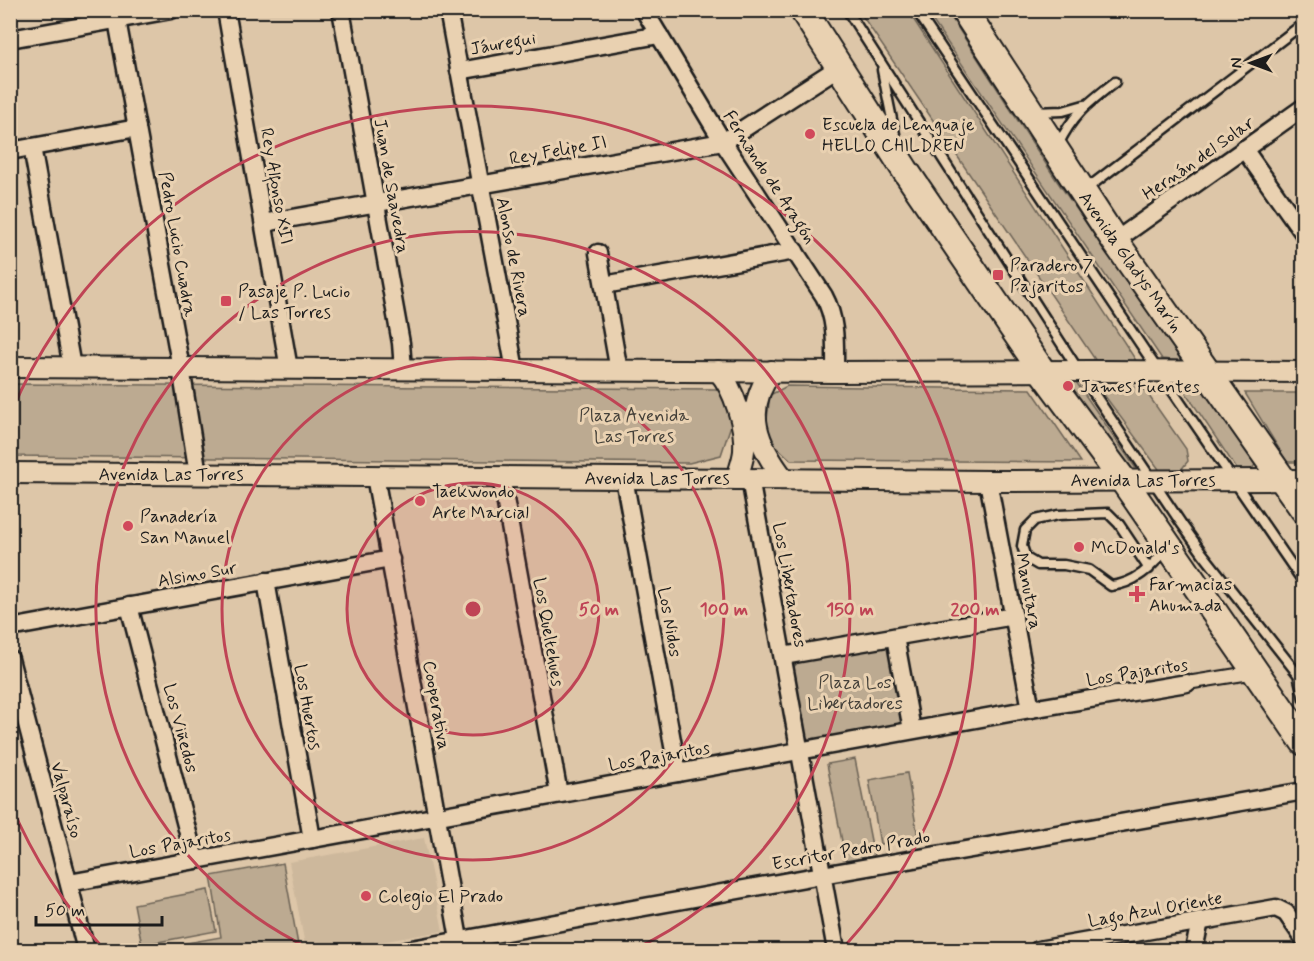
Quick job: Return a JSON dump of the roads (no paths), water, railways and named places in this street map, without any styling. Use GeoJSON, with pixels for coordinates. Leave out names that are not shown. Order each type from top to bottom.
{"type":"FeatureCollection","features":[{"type":"Feature","properties":{"kind":"main road"},"geometry":{"type":"LineString","coordinates":[[803,10],[905,170],[1042,371],[1123,480],[1304,742]]}},
{"type":"Feature","properties":{"kind":"main road","name":"Avenida Gladys Marín"},"geometry":{"type":"LineString","coordinates":[[964,10],[1115,241],[1207,371],[1293,480],[1304,510]]}},
{"type":"Feature","properties":{"kind":"street"},"geometry":{"type":"LineString","coordinates":[[10,39],[171,10]]}},
{"type":"Feature","properties":{"kind":"street","name":"Rey Alfonso XII"},"geometry":{"type":"LineString","coordinates":[[226,10],[289,369]]}},
{"type":"Feature","properties":{"kind":"street","name":"Juan de Saavedra"},"geometry":{"type":"LineString","coordinates":[[341,10],[403,369]]}},
{"type":"Feature","properties":{"kind":"street","name":"Alonso de Rivera"},"geometry":{"type":"LineString","coordinates":[[448,10],[515,370]]}},
{"type":"Feature","properties":{"kind":"street","name":"Fernando de Aragón"},"geometry":{"type":"LineString","coordinates":[[644,10],[723,142],[829,305],[835,326],[835,372]]}},
{"type":"Feature","properties":{"kind":"street","name":"Pedro Lucio Cuadra"},"geometry":{"type":"LineString","coordinates":[[117,20],[181,368],[198,474]]}},
{"type":"Feature","properties":{"kind":"street","name":"Jáuregui"},"geometry":{"type":"LineString","coordinates":[[459,70],[659,35]]}},
{"type":"Feature","properties":{"kind":"street","name":"Rey Felipe II"},"geometry":{"type":"LineString","coordinates":[[264,223],[480,183],[723,142],[839,67]]}},
{"type":"Feature","properties":{"kind":"street","name":"Hernán del Solar"},"geometry":{"type":"LineString","coordinates":[[1115,241],[1304,107]]}},
{"type":"Feature","properties":{"kind":"street"},"geometry":{"type":"LineString","coordinates":[[10,151],[137,128]]}},
{"type":"Feature","properties":{"kind":"street"},"geometry":{"type":"LineString","coordinates":[[32,147],[72,367]]}},
{"type":"Feature","properties":{"kind":"street"},"geometry":{"type":"LineString","coordinates":[[1244,149],[1304,234]]}},
{"type":"Feature","properties":{"kind":"street"},"geometry":{"type":"LineString","coordinates":[[604,285],[795,251]]}},
{"type":"Feature","properties":{"kind":"street"},"geometry":{"type":"LineString","coordinates":[[598,253],[619,370]]}},
{"type":"Feature","properties":{"kind":"street"},"geometry":{"type":"LineString","coordinates":[[10,367],[718,372],[1304,372]]}},
{"type":"Feature","properties":{"kind":"street"},"geometry":{"type":"LineString","coordinates":[[718,372],[731,389],[743,430],[744,479]]}},
{"type":"Feature","properties":{"kind":"street"},"geometry":{"type":"LineString","coordinates":[[772,372],[759,391],[757,424],[765,451],[784,479]]}},
{"type":"Feature","properties":{"kind":"street","name":"Avenida Las Torres"},"geometry":{"type":"LineString","coordinates":[[10,473],[988,481],[1293,480]]}},
{"type":"Feature","properties":{"kind":"street","name":"Cooperativa"},"geometry":{"type":"LineString","coordinates":[[375,476],[460,946]]}},
{"type":"Feature","properties":{"kind":"street","name":"Los Queltehues"},"geometry":{"type":"LineString","coordinates":[[501,477],[559,794]]}},
{"type":"Feature","properties":{"kind":"street","name":"Los Nidos"},"geometry":{"type":"LineString","coordinates":[[624,478],[678,773]]}},
{"type":"Feature","properties":{"kind":"street","name":"Los Libertadores"},"geometry":{"type":"LineString","coordinates":[[744,479],[783,656],[836,951]]}},
{"type":"Feature","properties":{"kind":"street","name":"Manutara"},"geometry":{"type":"LineString","coordinates":[[988,481],[1031,709]]}},
{"type":"Feature","properties":{"kind":"street","name":"Alsino Sur"},"geometry":{"type":"LineString","coordinates":[[10,628],[391,558]]}},
{"type":"Feature","properties":{"kind":"street","name":"Los Huertos"},"geometry":{"type":"LineString","coordinates":[[266,581],[312,839]]}},
{"type":"Feature","properties":{"kind":"street","name":"Los Viñedos"},"geometry":{"type":"LineString","coordinates":[[129,606],[195,860]]}},
{"type":"Feature","properties":{"kind":"street"},"geometry":{"type":"LineString","coordinates":[[783,656],[1014,616]]}},
{"type":"Feature","properties":{"kind":"street"},"geometry":{"type":"LineString","coordinates":[[895,637],[912,730]]}},
{"type":"Feature","properties":{"kind":"street","name":"Valparaíso"},"geometry":{"type":"LineString","coordinates":[[10,659],[86,951]]}},
{"type":"Feature","properties":{"kind":"street","name":"Los Pajaritos"},"geometry":{"type":"LineString","coordinates":[[69,883],[912,730],[1256,672]]}},
{"type":"Feature","properties":{"kind":"street","name":"Escritor Pedro Prado"},"geometry":{"type":"LineString","coordinates":[[406,951],[460,946],[822,875],[1304,791]]}},
{"type":"Feature","properties":{"kind":"street","name":"Lago Azul Oriente"},"geometry":{"type":"LineString","coordinates":[[1038,951],[1082,946],[1272,908],[1286,913],[1304,939]]}},
{"type":"Feature","properties":{"kind":"street"},"geometry":{"type":"LineString","coordinates":[[1196,950],[1200,921]]}},
{"type":"Feature","properties":{"kind":"lane"},"geometry":{"type":"LineString","coordinates":[[847,10],[1152,481],[1203,554],[1301,679],[1304,699]]}},
{"type":"Feature","properties":{"kind":"lane"},"geometry":{"type":"LineString","coordinates":[[916,10],[1158,371],[1304,583]]}},
{"type":"Feature","properties":{"kind":"lane"},"geometry":{"type":"LineString","coordinates":[[1082,192],[1304,24]]}},
{"type":"Feature","properties":{"kind":"lane"},"geometry":{"type":"LineString","coordinates":[[881,63],[905,170]]}},
{"type":"Feature","properties":{"kind":"lane"},"geometry":{"type":"LineString","coordinates":[[1055,151],[1067,127],[1084,105],[1115,82]]}},
{"type":"Feature","properties":{"kind":"lane"},"geometry":{"type":"LineString","coordinates":[[1031,112],[1063,111],[1084,105]]}},
{"type":"Feature","properties":{"kind":"lane"},"geometry":{"type":"LineString","coordinates":[[1149,569],[1119,524],[1108,513],[1058,515],[1035,520],[1025,530],[1022,546],[1026,558],[1038,565],[1064,565],[1089,570],[1111,586],[1126,584],[1149,569],[1169,547]]}},
{"type":"Feature","properties":{"kind":"place","name":"Escuela de Lenguaje HELLO CHILDREN"},"geometry":{"type":"Point","coordinates":[810,134]}},
{"type":"Feature","properties":{"kind":"place","name":"Paradero 7 Pajaritos"},"geometry":{"type":"Point","coordinates":[998,275]}},
{"type":"Feature","properties":{"kind":"place","name":"Pasaje P. Lucio / Las Torres"},"geometry":{"type":"Point","coordinates":[226,301]}},
{"type":"Feature","properties":{"kind":"place","name":"James Fuentes"},"geometry":{"type":"Point","coordinates":[1068,386]}},
{"type":"Feature","properties":{"kind":"place","name":"Taekwondo Arte Marcial"},"geometry":{"type":"Point","coordinates":[420,501]}},
{"type":"Feature","properties":{"kind":"place","name":"Panadería San Manuel"},"geometry":{"type":"Point","coordinates":[128,526]}},
{"type":"Feature","properties":{"kind":"place","name":"McDonald's"},"geometry":{"type":"Point","coordinates":[1079,547]}},
{"type":"Feature","properties":{"kind":"place","name":"Farmacias Ahumada"},"geometry":{"type":"Point","coordinates":[1137,594]}},
{"type":"Feature","properties":{"kind":"place","name":"Colegio El Prado"},"geometry":{"type":"Point","coordinates":[366,896]}},
{"type":"Feature","properties":{"kind":"park label","name":"Plaza Avenida Las Torres"},"geometry":{"type":"Point","coordinates":[634,425]}},
{"type":"Feature","properties":{"kind":"park label","name":"Plaza Los Libertadores"},"geometry":{"type":"Point","coordinates":[855,692]}}]}
